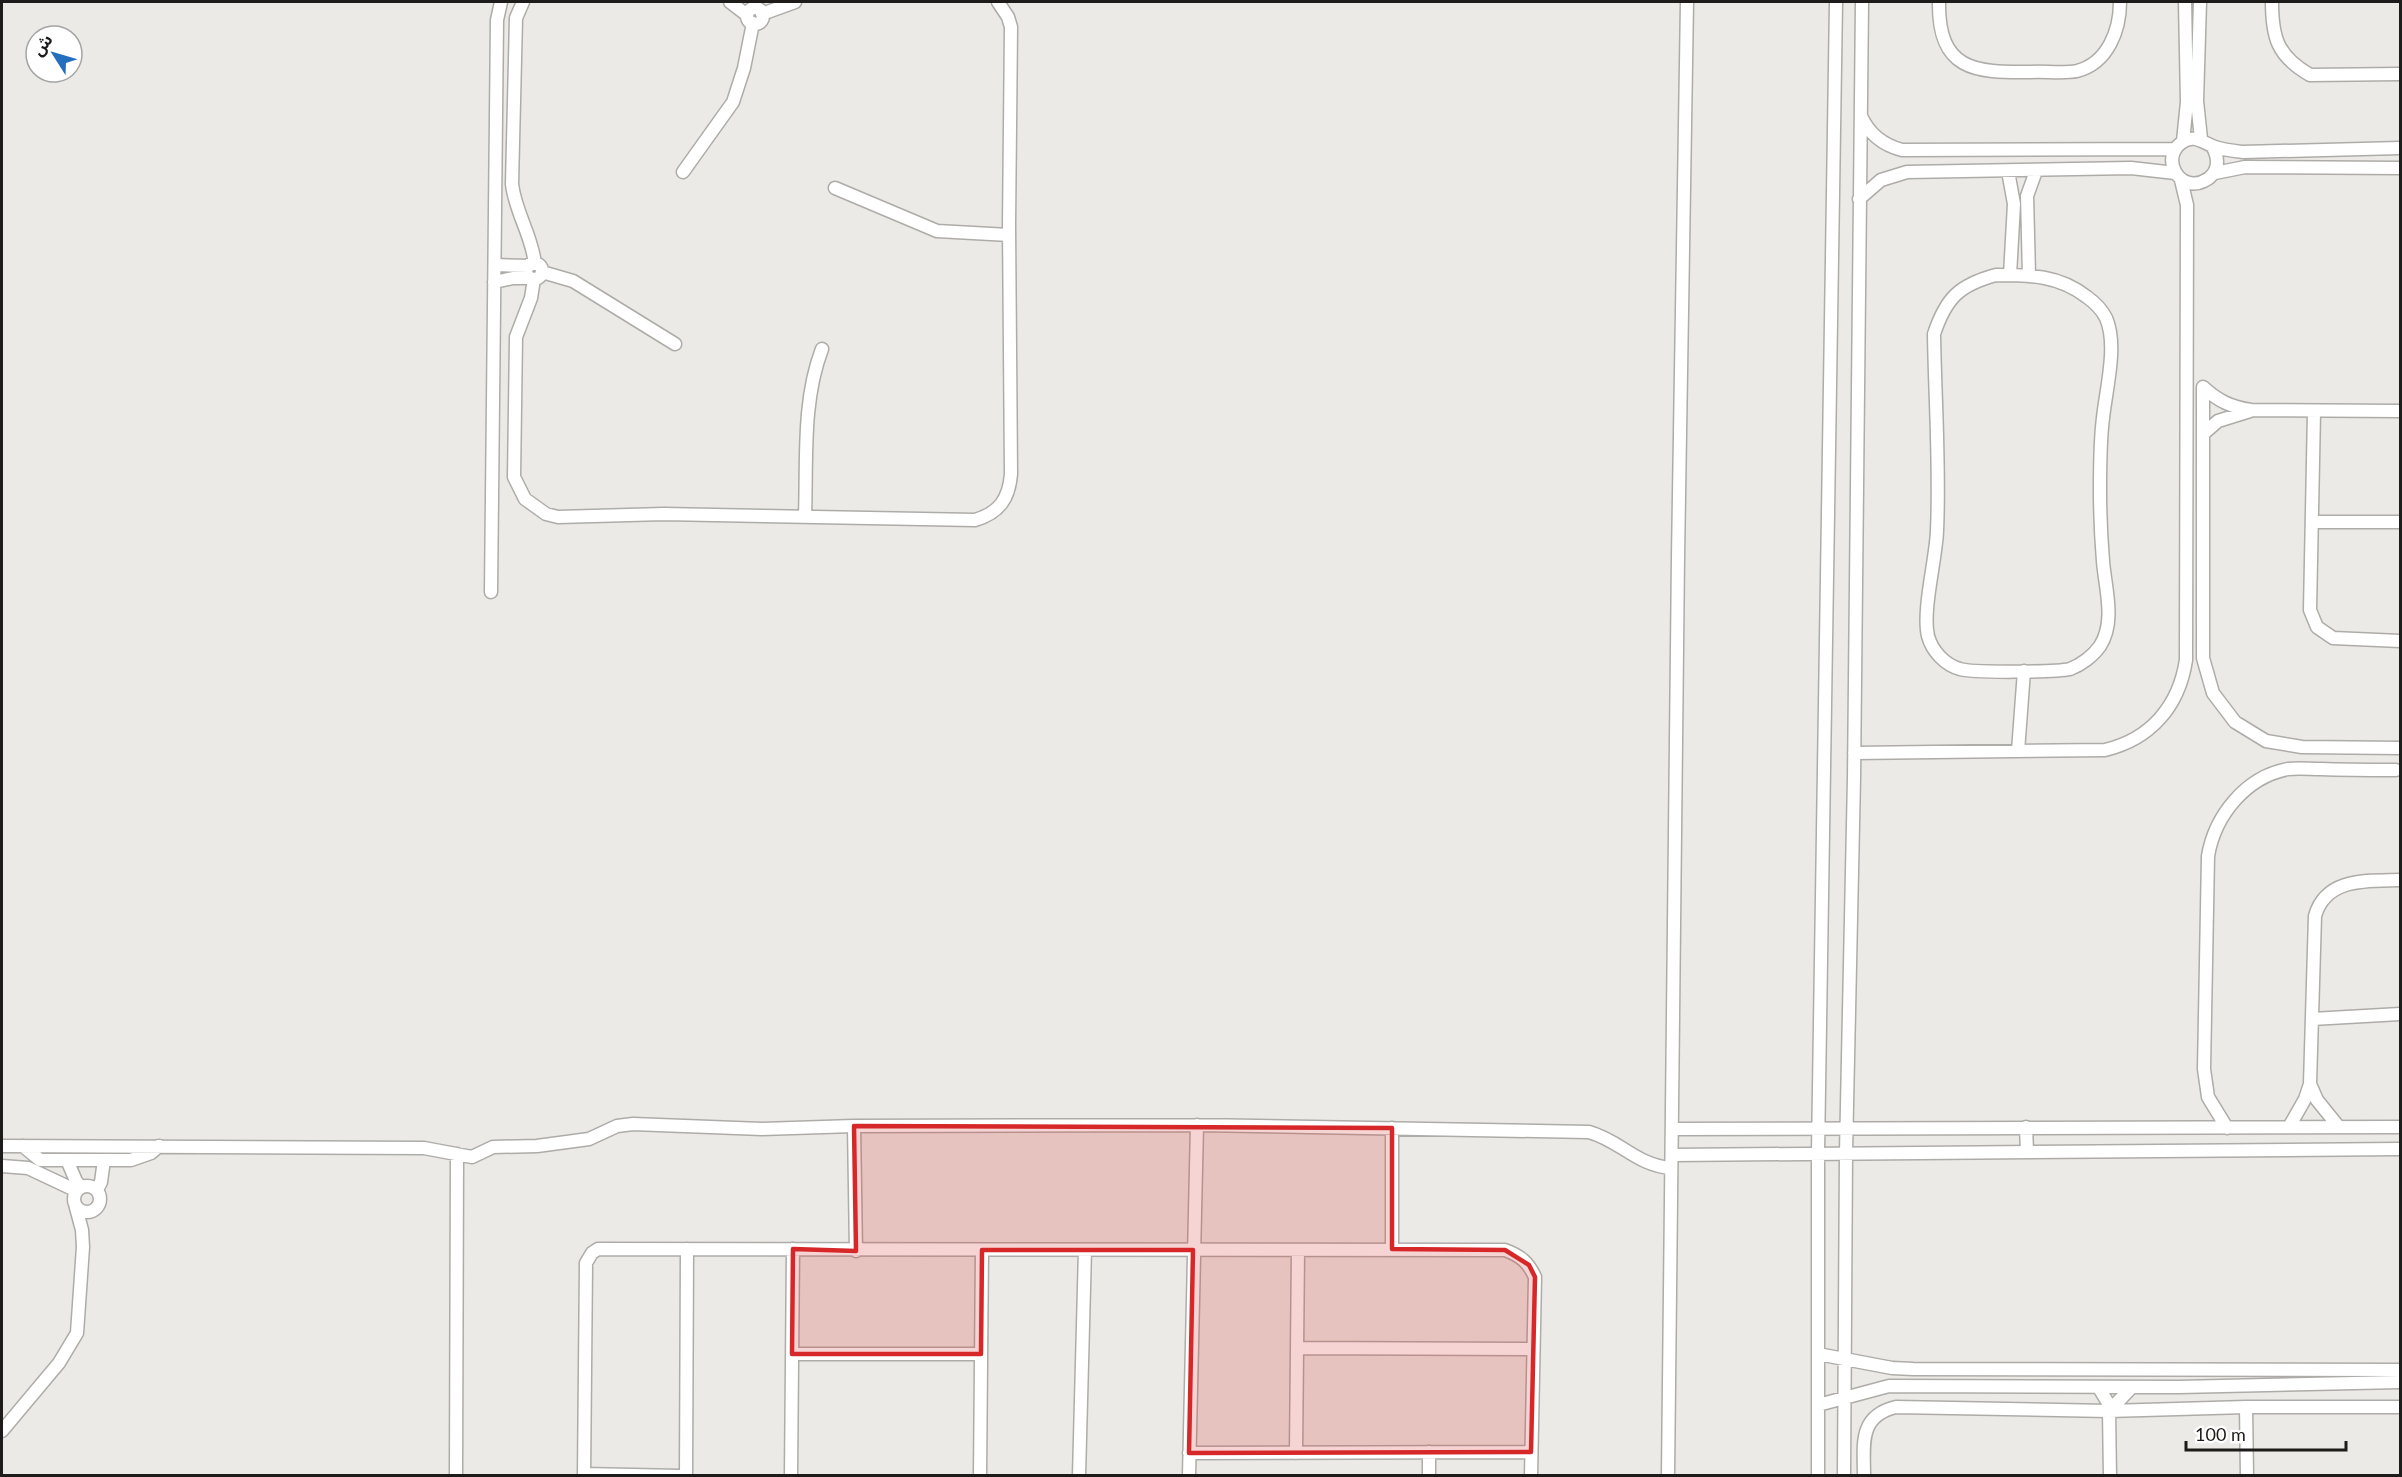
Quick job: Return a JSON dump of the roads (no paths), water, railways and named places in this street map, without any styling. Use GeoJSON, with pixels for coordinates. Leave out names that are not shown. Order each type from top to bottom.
{"type":"FeatureCollection","features":[{"type":"Feature","properties":{"kind":"street"},"geometry":{"type":"LineString","coordinates":[[491,592],[497,20],[501,2]]}},
{"type":"Feature","properties":{"kind":"street"},"geometry":{"type":"LineString","coordinates":[[523,2],[516,18],[512,184],[517,206],[532,242],[534,272],[531,298],[516,337],[514,477],[518,489],[534,508],[558,517],[664,514],[975,520],[998,509],[1010,487],[1011,474],[1009,235],[1011,27],[1008,17],[998,2]]}},
{"type":"Feature","properties":{"kind":"street"},"geometry":{"type":"LineString","coordinates":[[730,2],[754,11],[795,2]]}},
{"type":"Feature","properties":{"kind":"street"},"geometry":{"type":"LineString","coordinates":[[1818,1476],[1818,1152],[1836,2]]}},
{"type":"Feature","properties":{"kind":"street"},"geometry":{"type":"LineString","coordinates":[[1844,1476],[1846,1127],[1854,753],[1862,2]]}},
{"type":"Feature","properties":{"kind":"street"},"geometry":{"type":"LineString","coordinates":[[1939,2],[1939,23],[1949,49],[1970,66],[1983,71],[1997,72],[2076,71],[2092,64],[2114,39],[2119,23],[2120,2]]}},
{"type":"Feature","properties":{"kind":"street"},"geometry":{"type":"LineString","coordinates":[[2185,2],[2192,90],[2201,139],[2212,146],[2243,152],[2400,148]]}},
{"type":"Feature","properties":{"kind":"street"},"geometry":{"type":"LineString","coordinates":[[1854,753],[2105,750],[2127,743],[2157,723],[2172,705],[2182,683],[2186,648],[2187,205],[2172,157],[2179,145],[2192,90],[2200,2]]}},
{"type":"Feature","properties":{"kind":"street"},"geometry":{"type":"LineString","coordinates":[[2272,2],[2271,22],[2279,48],[2298,68],[2310,75],[2400,74]]}},
{"type":"Feature","properties":{"kind":"street"},"geometry":{"type":"LineString","coordinates":[[1668,1476],[1684,3]]}},
{"type":"Feature","properties":{"kind":"street"},"geometry":{"type":"LineString","coordinates":[[683,172],[733,102],[744,68],[754,11]]}},
{"type":"Feature","properties":{"kind":"street"},"geometry":{"type":"LineString","coordinates":[[1861,116],[1875,136],[1888,145],[1902,150],[2179,145],[2201,139]]}},
{"type":"Feature","properties":{"kind":"street"},"geometry":{"type":"LineString","coordinates":[[1859,199],[1881,180],[1907,172],[2131,168],[2178,176],[2190,184],[2200,183],[2215,173],[2218,163],[2217,154],[2212,146]]}},
{"type":"Feature","properties":{"kind":"street"},"geometry":{"type":"LineString","coordinates":[[2215,173],[2245,167],[2400,168]]}},
{"type":"Feature","properties":{"kind":"street"},"geometry":{"type":"LineString","coordinates":[[2008,171],[2014,204],[2010,275]]}},
{"type":"Feature","properties":{"kind":"street"},"geometry":{"type":"LineString","coordinates":[[2029,275],[2027,196],[2036,171]]}},
{"type":"Feature","properties":{"kind":"street"},"geometry":{"type":"LineString","coordinates":[[835,188],[937,231],[1009,235]]}},
{"type":"Feature","properties":{"kind":"street"},"geometry":{"type":"LineString","coordinates":[[495,265],[573,281],[675,344]]}},
{"type":"Feature","properties":{"kind":"street"},"geometry":{"type":"LineString","coordinates":[[494,282],[534,272]]}},
{"type":"Feature","properties":{"kind":"street"},"geometry":{"type":"LineString","coordinates":[[1996,275],[2010,275],[2029,275],[2059,280],[2077,289],[2093,301],[2105,317],[2111,336],[2102,421],[2100,474],[2100,519],[2108,610],[2107,629],[2100,646],[2088,660],[2071,668],[2053,671],[1961,670],[1947,663],[1936,652],[1929,639],[1926,623],[1937,531],[1934,334],[1941,312],[1955,294],[1974,281],[1996,275]]}},
{"type":"Feature","properties":{"kind":"street"},"geometry":{"type":"LineString","coordinates":[[805,516],[810,395],[822,349]]}},
{"type":"Feature","properties":{"kind":"street"},"geometry":{"type":"LineString","coordinates":[[2400,411],[2251,410],[2225,403],[2203,387],[2203,658],[2213,693],[2235,722],[2266,741],[2302,747],[2400,748]]}},
{"type":"Feature","properties":{"kind":"street"},"geometry":{"type":"LineString","coordinates":[[2203,434],[2218,421],[2251,410]]}},
{"type":"Feature","properties":{"kind":"street"},"geometry":{"type":"LineString","coordinates":[[2314,412],[2310,610],[2318,627],[2333,638],[2400,641]]}},
{"type":"Feature","properties":{"kind":"street"},"geometry":{"type":"LineString","coordinates":[[2313,522],[2400,522]]}},
{"type":"Feature","properties":{"kind":"street"},"geometry":{"type":"LineString","coordinates":[[2019,751],[2024,671]]}},
{"type":"Feature","properties":{"kind":"street"},"geometry":{"type":"LineString","coordinates":[[2227,1128],[2208,1097],[2204,1070],[2208,856],[2211,836],[2221,817],[2234,800],[2250,786],[2268,775],[2290,769],[2396,771]]}},
{"type":"Feature","properties":{"kind":"street"},"geometry":{"type":"LineString","coordinates":[[2289,1127],[2298,1113],[2310,1084],[2315,916],[2318,906],[2325,896],[2343,885],[2357,881],[2400,880]]}},
{"type":"Feature","properties":{"kind":"street"},"geometry":{"type":"LineString","coordinates":[[2312,1019],[2400,1014]]}},
{"type":"Feature","properties":{"kind":"street"},"geometry":{"type":"LineString","coordinates":[[2310,1084],[2317,1100],[2338,1126]]}},
{"type":"Feature","properties":{"kind":"street"},"geometry":{"type":"LineString","coordinates":[[2,1146],[424,1148],[472,1157],[493,1147],[537,1146],[582,1140],[596,1137],[617,1126],[633,1124],[762,1129],[854,1126],[1197,1125],[1589,1132],[1604,1137],[1643,1162],[1671,1168]]}},
{"type":"Feature","properties":{"kind":"street"},"geometry":{"type":"LineString","coordinates":[[1189,1476],[1197,1125]]}},
{"type":"Feature","properties":{"kind":"street"},"geometry":{"type":"LineString","coordinates":[[854,1126],[856,1251]]}},
{"type":"Feature","properties":{"kind":"street"},"geometry":{"type":"LineString","coordinates":[[2026,1127],[2027,1151]]}},
{"type":"Feature","properties":{"kind":"street"},"geometry":{"type":"LineString","coordinates":[[1672,1129],[2400,1127]]}},
{"type":"Feature","properties":{"kind":"street"},"geometry":{"type":"LineString","coordinates":[[1392,1128],[1392,1249]]}},
{"type":"Feature","properties":{"kind":"street"},"geometry":{"type":"LineString","coordinates":[[23,1146],[40,1160],[131,1160],[151,1153],[159,1146]]}},
{"type":"Feature","properties":{"kind":"street"},"geometry":{"type":"LineString","coordinates":[[1672,1155],[2400,1149]]}},
{"type":"Feature","properties":{"kind":"street"},"geometry":{"type":"LineString","coordinates":[[456,1476],[457,1154]]}},
{"type":"Feature","properties":{"kind":"street"},"geometry":{"type":"LineString","coordinates":[[2,1431],[59,1363],[75,1337],[83,1247],[82,1230],[75,1204],[79,1189],[67,1160]]}},
{"type":"Feature","properties":{"kind":"street"},"geometry":{"type":"LineString","coordinates":[[75,1204],[83,1211],[94,1209],[100,1201],[97,1190],[101,1182],[104,1160]]}},
{"type":"Feature","properties":{"kind":"street"},"geometry":{"type":"LineString","coordinates":[[2,1166],[28,1168],[79,1189],[92,1187],[97,1190]]}},
{"type":"Feature","properties":{"kind":"street"},"geometry":{"type":"LineString","coordinates":[[680,1476],[584,1475],[586,1263],[588,1257],[598,1249],[1505,1250],[1518,1255],[1529,1264],[1535,1277],[1531,1476]]}},
{"type":"Feature","properties":{"kind":"street"},"geometry":{"type":"LineString","coordinates":[[686,1476],[687,1249]]}},
{"type":"Feature","properties":{"kind":"street"},"geometry":{"type":"LineString","coordinates":[[791,1476],[793,1249]]}},
{"type":"Feature","properties":{"kind":"street"},"geometry":{"type":"LineString","coordinates":[[980,1476],[982,1250]]}},
{"type":"Feature","properties":{"kind":"street"},"geometry":{"type":"LineString","coordinates":[[1079,1476],[1085,1250]]}},
{"type":"Feature","properties":{"kind":"street"},"geometry":{"type":"LineString","coordinates":[[1296,1453],[1298,1250]]}},
{"type":"Feature","properties":{"kind":"street"},"geometry":{"type":"LineString","coordinates":[[1297,1348],[1533,1349]]}},
{"type":"Feature","properties":{"kind":"street"},"geometry":{"type":"LineString","coordinates":[[792,1354],[981,1354]]}},
{"type":"Feature","properties":{"kind":"street"},"geometry":{"type":"LineString","coordinates":[[1818,1354],[1903,1369],[2400,1370]]}},
{"type":"Feature","properties":{"kind":"street"},"geometry":{"type":"LineString","coordinates":[[2179,1387],[2180,1370]]}},
{"type":"Feature","properties":{"kind":"street"},"geometry":{"type":"LineString","coordinates":[[1818,1405],[1889,1386],[2099,1388],[2400,1382]]}},
{"type":"Feature","properties":{"kind":"street"},"geometry":{"type":"LineString","coordinates":[[2109,1411],[2132,1387]]}},
{"type":"Feature","properties":{"kind":"street"},"geometry":{"type":"LineString","coordinates":[[2099,1388],[2108,1403],[2110,1476]]}},
{"type":"Feature","properties":{"kind":"street"},"geometry":{"type":"LineString","coordinates":[[1864,1476],[1864,1436],[1872,1420],[1887,1409],[1896,1407],[2109,1411],[2246,1407],[2400,1407]]}},
{"type":"Feature","properties":{"kind":"street"},"geometry":{"type":"LineString","coordinates":[[2246,1407],[2247,1476]]}},
{"type":"Feature","properties":{"kind":"street"},"geometry":{"type":"LineString","coordinates":[[1429,1452],[1429,1476]]}},
{"type":"Feature","properties":{"kind":"street"},"geometry":{"type":"LineString","coordinates":[[1189,1453],[1531,1452]]}}]}
